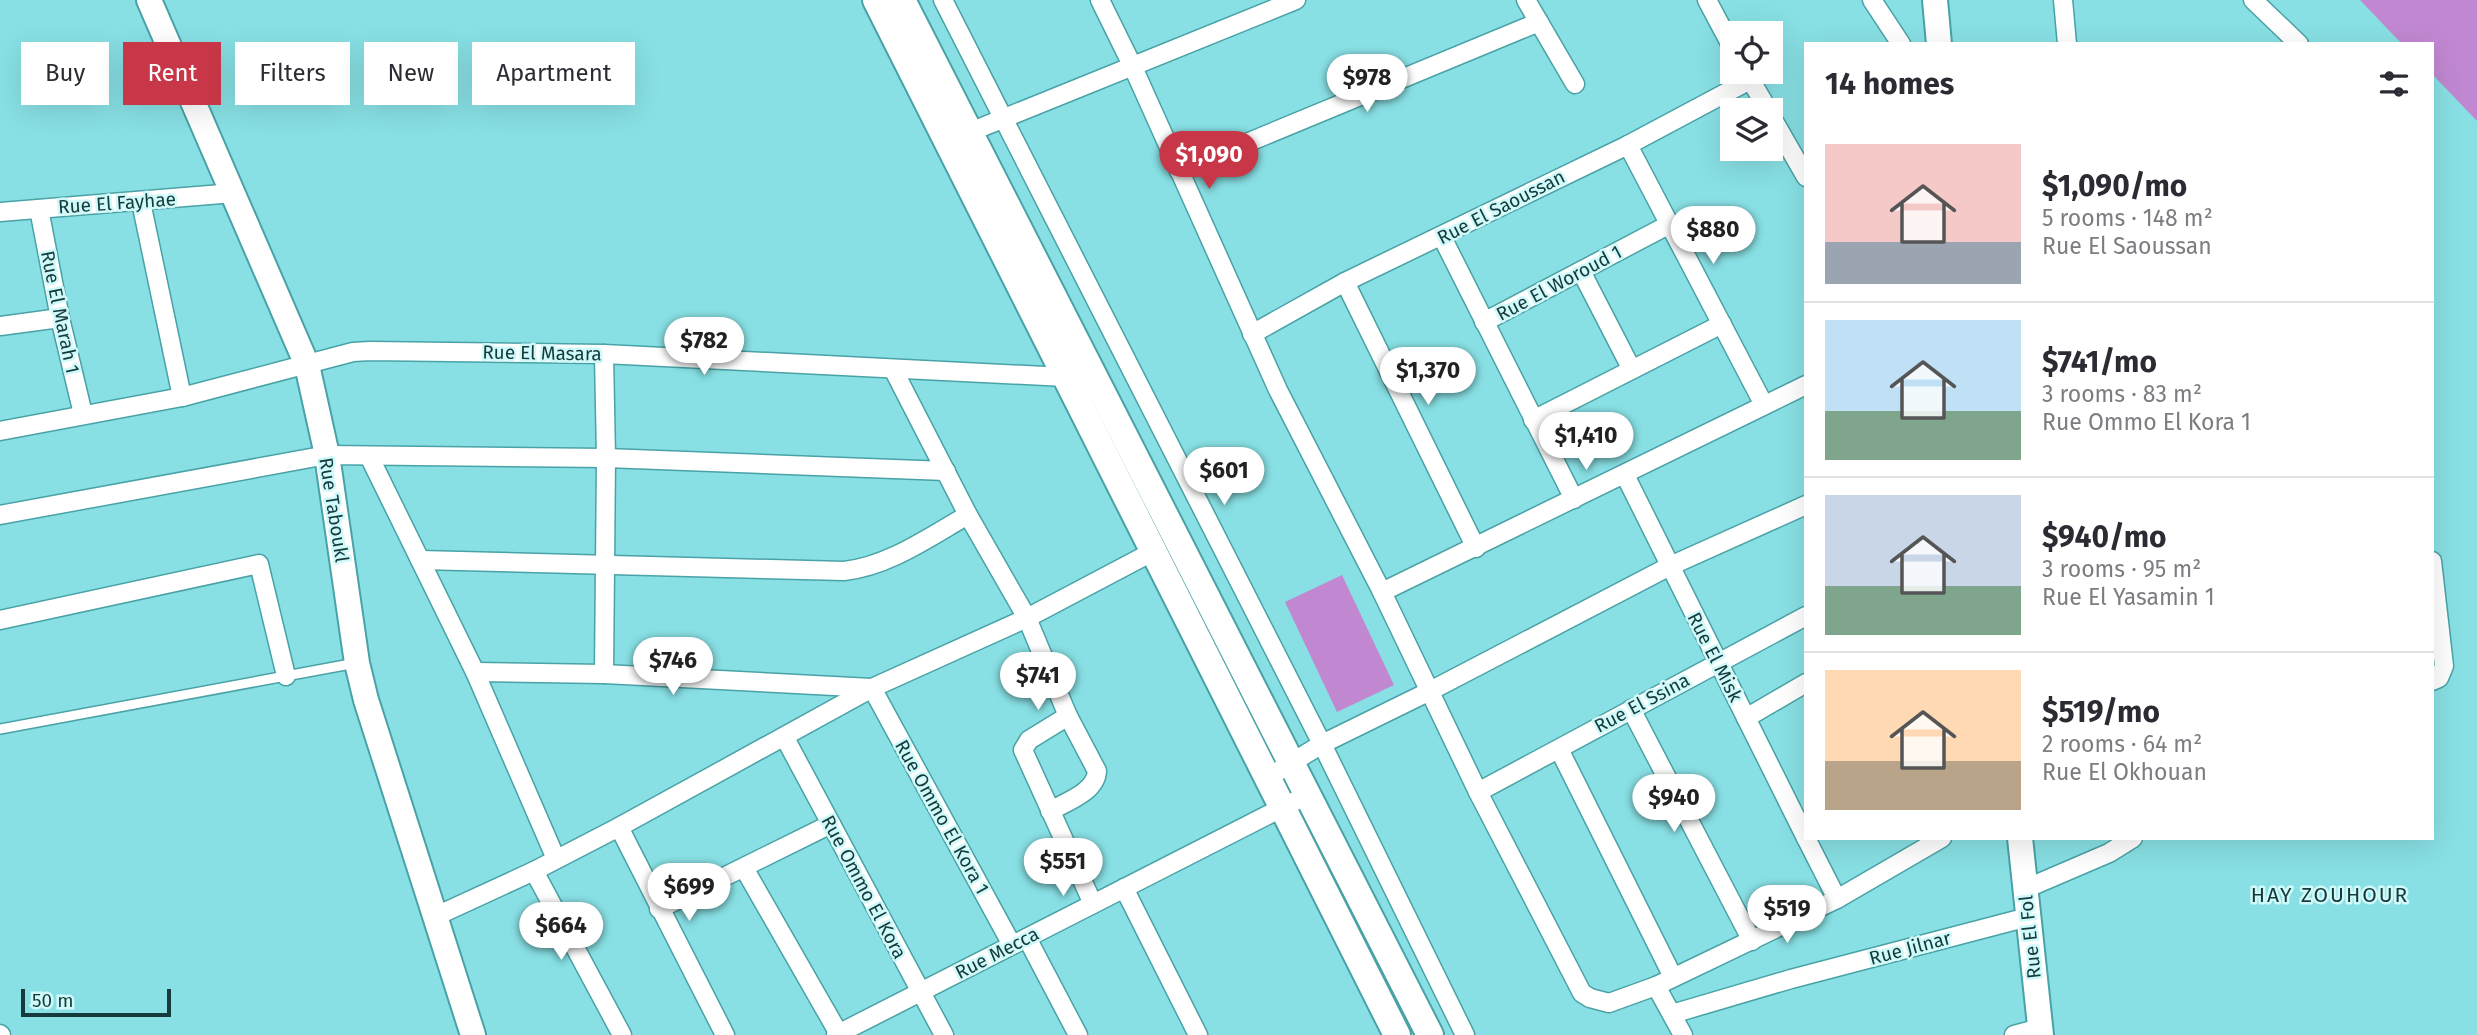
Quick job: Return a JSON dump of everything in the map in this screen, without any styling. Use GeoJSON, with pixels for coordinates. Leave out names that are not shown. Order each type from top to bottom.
{"type":"FeatureCollection","features":[{"type":"Feature","properties":{"kind":"main road"},"geometry":{"type":"LineString","coordinates":[[876,0],[1291,763],[1430,1035]]}},
{"type":"Feature","properties":{"kind":"main road"},"geometry":{"type":"LineString","coordinates":[[902,0],[971,132],[1154,551],[1397,1035]]}},
{"type":"Feature","properties":{"kind":"street","name":"Rue Taboukl"},"geometry":{"type":"LineString","coordinates":[[149,0],[307,365],[327,455],[357,663],[378,742],[473,1035]]}},
{"type":"Feature","properties":{"kind":"street"},"geometry":{"type":"LineString","coordinates":[[943,0],[1322,744],[1465,1035]]}},
{"type":"Feature","properties":{"kind":"street"},"geometry":{"type":"LineString","coordinates":[[1100,0],[1132,65],[1278,390],[1382,592],[1478,792],[1582,993],[1609,1003],[1656,986],[1836,899],[1939,840]]}},
{"type":"Feature","properties":{"kind":"street"},"geometry":{"type":"LineString","coordinates":[[971,132],[1296,0]]}},
{"type":"Feature","properties":{"kind":"street"},"geometry":{"type":"LineString","coordinates":[[1526,0],[1575,84]]}},
{"type":"Feature","properties":{"kind":"street"},"geometry":{"type":"LineString","coordinates":[[1707,0],[1720,24]]}},
{"type":"Feature","properties":{"kind":"street"},"geometry":{"type":"LineString","coordinates":[[1872,0],[1900,42]]}},
{"type":"Feature","properties":{"kind":"street"},"geometry":{"type":"LineString","coordinates":[[1935,0],[1939,42]]}},
{"type":"Feature","properties":{"kind":"street"},"geometry":{"type":"LineString","coordinates":[[2063,0],[2067,42]]}},
{"type":"Feature","properties":{"kind":"street"},"geometry":{"type":"LineString","coordinates":[[2253,0],[2297,42]]}},
{"type":"Feature","properties":{"kind":"street"},"geometry":{"type":"LineString","coordinates":[[1179,171],[1539,22]]}},
{"type":"Feature","properties":{"kind":"street","name":"Rue El Saoussan"},"geometry":{"type":"LineString","coordinates":[[1252,334],[1345,282],[1628,145],[1734,84]]}},
{"type":"Feature","properties":{"kind":"street"},"geometry":{"type":"LineString","coordinates":[[1783,137],[1804,174]]}},
{"type":"Feature","properties":{"kind":"street"},"geometry":{"type":"LineString","coordinates":[[1628,145],[1764,405]]}},
{"type":"Feature","properties":{"kind":"street","name":"Rue El Fayhae"},"geometry":{"type":"LineString","coordinates":[[0,212],[234,193]]}},
{"type":"Feature","properties":{"kind":"street"},"geometry":{"type":"LineString","coordinates":[[141,202],[182,397]]}},
{"type":"Feature","properties":{"kind":"street","name":"Rue El Marah 1"},"geometry":{"type":"LineString","coordinates":[[38,209],[83,414]]}},
{"type":"Feature","properties":{"kind":"street","name":"Rue El Woroud 1"},"geometry":{"type":"LineString","coordinates":[[1484,322],[1670,224]]}},
{"type":"Feature","properties":{"kind":"street"},"geometry":{"type":"LineString","coordinates":[[1442,237],[1574,499]]}},
{"type":"Feature","properties":{"kind":"street"},"geometry":{"type":"LineString","coordinates":[[1581,271],[1631,368]]}},
{"type":"Feature","properties":{"kind":"street"},"geometry":{"type":"LineString","coordinates":[[1345,282],[1476,548]]}},
{"type":"Feature","properties":{"kind":"street"},"geometry":{"type":"LineString","coordinates":[[0,326],[60,318]]}},
{"type":"Feature","properties":{"kind":"street"},"geometry":{"type":"LineString","coordinates":[[1533,420],[1721,324]]}},
{"type":"Feature","properties":{"kind":"street","name":"Rue El Masara"},"geometry":{"type":"LineString","coordinates":[[0,430],[182,397],[353,352],[370,351],[604,354],[744,359],[893,369],[1077,372]]}},
{"type":"Feature","properties":{"kind":"street"},"geometry":{"type":"LineString","coordinates":[[604,354],[604,674]]}},
{"type":"Feature","properties":{"kind":"street"},"geometry":{"type":"LineString","coordinates":[[893,369],[968,515],[1027,618],[1068,716],[1097,771],[1097,777],[1091,787],[1050,811]]}},
{"type":"Feature","properties":{"kind":"street"},"geometry":{"type":"LineString","coordinates":[[1382,592],[1804,386]]}},
{"type":"Feature","properties":{"kind":"street"},"geometry":{"type":"LineString","coordinates":[[0,515],[327,455],[606,458],[946,471]]}},
{"type":"Feature","properties":{"kind":"street"},"geometry":{"type":"LineString","coordinates":[[369,456],[475,672],[556,859]]}},
{"type":"Feature","properties":{"kind":"street","name":"Rue El Misk"},"geometry":{"type":"LineString","coordinates":[[1625,475],[1746,718],[1799,806],[1804,829]]}},
{"type":"Feature","properties":{"kind":"street"},"geometry":{"type":"LineString","coordinates":[[1267,778],[1322,744],[1670,566],[1804,506]]}},
{"type":"Feature","properties":{"kind":"street"},"geometry":{"type":"LineString","coordinates":[[420,560],[844,571],[880,563],[968,515]]}},
{"type":"Feature","properties":{"kind":"street"},"geometry":{"type":"LineString","coordinates":[[434,917],[534,871],[619,827],[873,688],[1027,618],[1154,551]]}},
{"type":"Feature","properties":{"kind":"street"},"geometry":{"type":"LineString","coordinates":[[0,620],[259,564],[286,676]]}},
{"type":"Feature","properties":{"kind":"street"},"geometry":{"type":"LineString","coordinates":[[2434,579],[2444,666],[2439,678],[2434,680]]}},
{"type":"Feature","properties":{"kind":"street","name":"Rue El Ssina"},"geometry":{"type":"LineString","coordinates":[[1478,792],[1804,617]]}},
{"type":"Feature","properties":{"kind":"street"},"geometry":{"type":"LineString","coordinates":[[475,672],[604,674],[873,688]]}},
{"type":"Feature","properties":{"kind":"street"},"geometry":{"type":"LineString","coordinates":[[1746,718],[1804,684]]}},
{"type":"Feature","properties":{"kind":"street","name":"Rue Ommo El Kora 1"},"geometry":{"type":"LineString","coordinates":[[873,688],[1020,941],[1078,1035]]}},
{"type":"Feature","properties":{"kind":"street"},"geometry":{"type":"LineString","coordinates":[[1631,709],[1752,941]]}},
{"type":"Feature","properties":{"kind":"street"},"geometry":{"type":"LineString","coordinates":[[1068,716],[1024,745],[1025,756],[1093,904]]}},
{"type":"Feature","properties":{"kind":"street","name":"Rue Ommo El Kora"},"geometry":{"type":"LineString","coordinates":[[785,738],[944,1035]]}},
{"type":"Feature","properties":{"kind":"street"},"geometry":{"type":"LineString","coordinates":[[1559,748],[1673,977]]}},
{"type":"Feature","properties":{"kind":"street","name":"Rue Mecca"},"geometry":{"type":"LineString","coordinates":[[837,1034],[1307,794]]}},
{"type":"Feature","properties":{"kind":"street"},"geometry":{"type":"LineString","coordinates":[[659,909],[831,824]]}},
{"type":"Feature","properties":{"kind":"street"},"geometry":{"type":"LineString","coordinates":[[619,827],[725,1035]]}},
{"type":"Feature","properties":{"kind":"street","name":"Rue El Misk"},"geometry":{"type":"LineString","coordinates":[[1807,840],[1836,899]]}},
{"type":"Feature","properties":{"kind":"street","name":"Rue El Fol"},"geometry":{"type":"LineString","coordinates":[[2020,840],[2041,1032]]}},
{"type":"Feature","properties":{"kind":"street"},"geometry":{"type":"LineString","coordinates":[[2025,889],[2109,853],[2130,840]]}},
{"type":"Feature","properties":{"kind":"street"},"geometry":{"type":"LineString","coordinates":[[744,868],[837,1034]]}},
{"type":"Feature","properties":{"kind":"street"},"geometry":{"type":"LineString","coordinates":[[534,871],[622,1035]]}},
{"type":"Feature","properties":{"kind":"street"},"geometry":{"type":"LineString","coordinates":[[1124,888],[1198,1035]]}},
{"type":"Feature","properties":{"kind":"street","name":"Rue Jilnar"},"geometry":{"type":"LineString","coordinates":[[1672,1014],[1791,979],[2028,917]]}},
{"type":"Feature","properties":{"kind":"street"},"geometry":{"type":"LineString","coordinates":[[1656,986],[1683,1035]]}},
{"type":"Feature","properties":{"kind":"street"},"geometry":{"type":"LineString","coordinates":[[2014,1035],[2041,1032]]}},
{"type":"Feature","properties":{"kind":"lane"},"geometry":{"type":"LineString","coordinates":[[0,729],[357,663]]}},
{"type":"Feature","properties":{"kind":"shaded area"},"geometry":{"type":"Polygon","coordinates":[[[2360,0],[2477,0],[2477,121],[2434,76],[2434,42],[2400,42],[2360,0]]]}},
{"type":"Feature","properties":{"kind":"shaded area"},"geometry":{"type":"Polygon","coordinates":[[[1342,575],[1394,685],[1337,712],[1285,602],[1342,575]]]}},
{"type":"Feature","properties":{"kind":"district","name":"HAY ZOUHOUR"},"geometry":{"type":"Point","coordinates":[2330,895]}}]}
